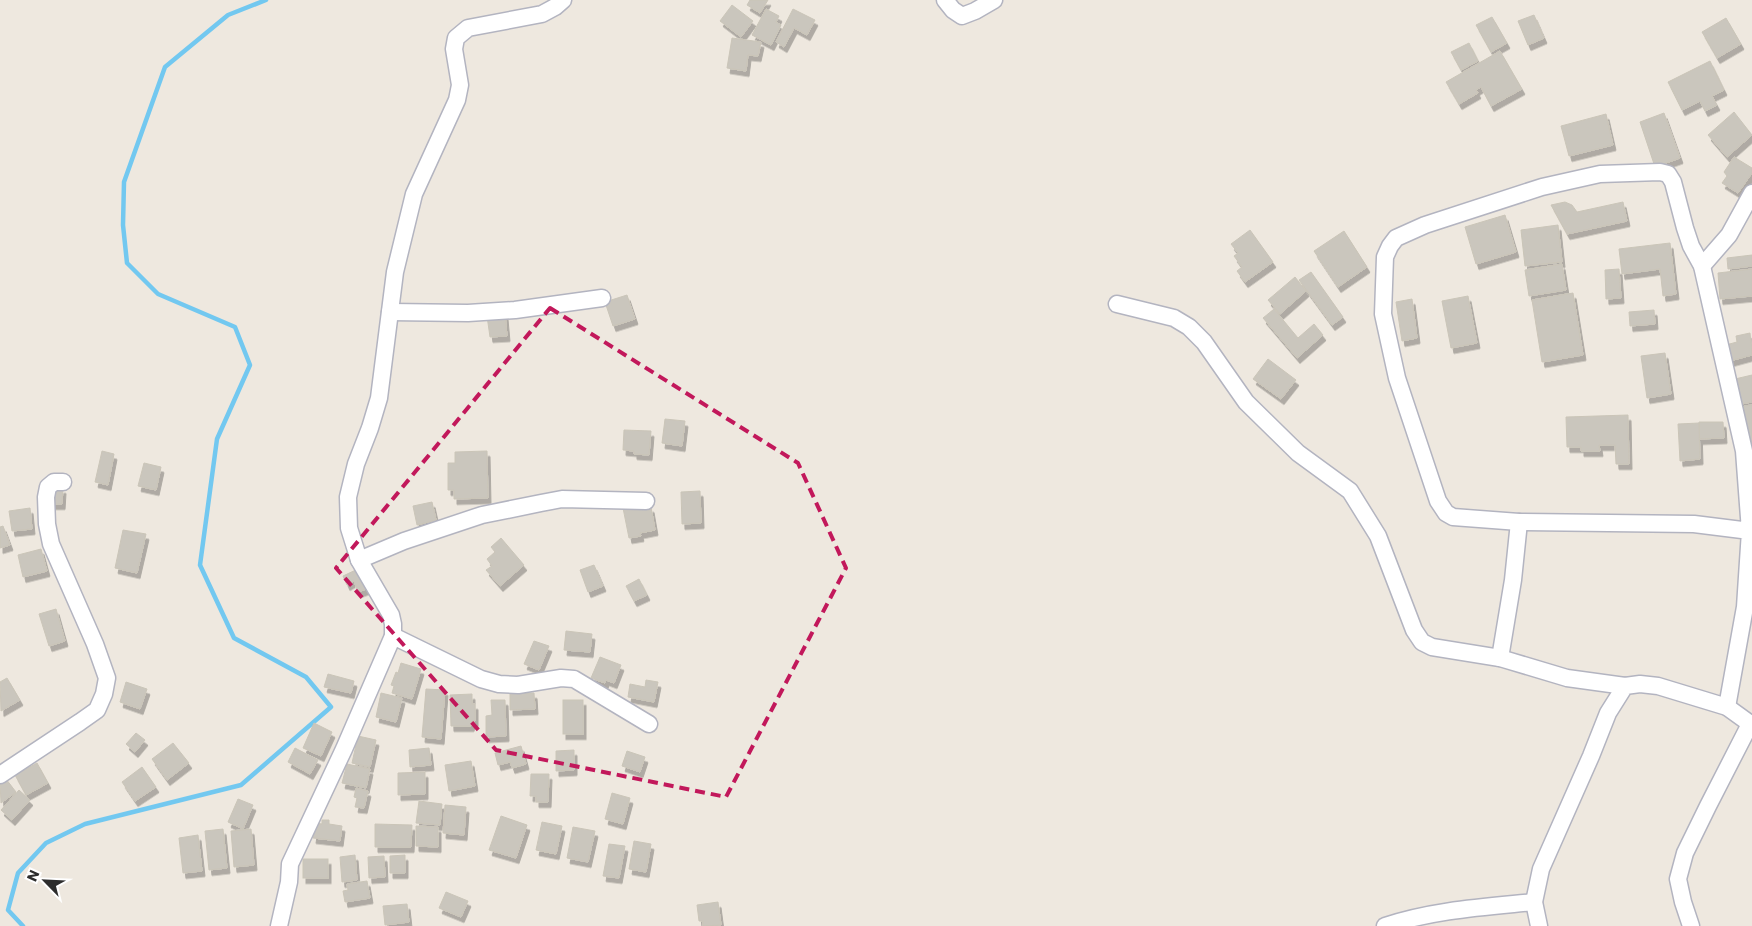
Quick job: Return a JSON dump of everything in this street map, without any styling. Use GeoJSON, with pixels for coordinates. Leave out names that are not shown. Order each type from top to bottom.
{"type":"FeatureCollection","features":[{"type":"Feature","properties":{"kind":"street"},"geometry":{"type":"LineString","coordinates":[[279,926],[290,864],[344,749],[393,636],[391,615],[359,560],[349,528],[348,497],[356,464],[379,398],[395,272],[414,194],[457,100],[460,84],[454,48],[456,38],[468,28],[542,14],[563,0]]}},
{"type":"Feature","properties":{"kind":"street"},"geometry":{"type":"LineString","coordinates":[[945,0],[953,10],[962,16],[974,12],[994,0]]}},
{"type":"Feature","properties":{"kind":"street"},"geometry":{"type":"LineString","coordinates":[[1727,707],[1749,606],[1751,530],[1744,451],[1702,266],[1684,228],[1673,182],[1668,174],[1660,172],[1600,174],[1542,187],[1425,225],[1396,238],[1385,257],[1383,314],[1397,378],[1438,501],[1446,513],[1453,517],[1519,522],[1694,524],[1751,530]]}},
{"type":"Feature","properties":{"kind":"street"},"geometry":{"type":"LineString","coordinates":[[1702,266],[1729,236],[1752,192]]}},
{"type":"Feature","properties":{"kind":"street"},"geometry":{"type":"LineString","coordinates":[[390,312],[468,313],[515,310],[602,298]]}},
{"type":"Feature","properties":{"kind":"street"},"geometry":{"type":"LineString","coordinates":[[1117,304],[1174,318],[1189,327],[1204,342],[1246,402],[1298,453],[1350,491],[1378,536],[1414,630],[1422,642],[1432,647],[1500,658],[1567,678],[1625,686],[1640,684],[1658,686],[1727,707],[1751,724],[1685,853],[1678,879],[1691,926]]}},
{"type":"Feature","properties":{"kind":"street"},"geometry":{"type":"LineString","coordinates":[[0,775],[97,710],[104,694],[106,678],[95,644],[52,544],[49,531],[46,497],[48,487],[54,482],[63,482]]}},
{"type":"Feature","properties":{"kind":"street"},"geometry":{"type":"LineString","coordinates":[[359,560],[404,541],[482,515],[542,502],[562,500],[646,501]]}},
{"type":"Feature","properties":{"kind":"street"},"geometry":{"type":"LineString","coordinates":[[1500,658],[1513,580],[1519,522]]}},
{"type":"Feature","properties":{"kind":"street"},"geometry":{"type":"LineString","coordinates":[[393,636],[481,679],[499,684],[518,685],[561,678],[574,679],[649,724]]}},
{"type":"Feature","properties":{"kind":"street"},"geometry":{"type":"LineString","coordinates":[[1539,926],[1534,902],[1541,869],[1608,713],[1625,686]]}},
{"type":"Feature","properties":{"kind":"street"},"geometry":{"type":"LineString","coordinates":[[1386,926],[1410,918],[1534,902]]}},
{"type":"Feature","properties":{"kind":"highlighted area"},"geometry":{"type":"Polygon","coordinates":[[[550,308],[798,463],[846,568],[726,797],[496,750],[336,568],[550,308]]]}},
{"type":"Feature","properties":{"kind":"building"},"geometry":{"type":"Polygon","coordinates":[[[750,0],[768,0],[760,13],[747,5],[750,0]]]}},
{"type":"Feature","properties":{"kind":"building"},"geometry":{"type":"Polygon","coordinates":[[[732,5],[753,21],[741,37],[720,21],[732,5]]]}},
{"type":"Feature","properties":{"kind":"building"},"geometry":{"type":"Polygon","coordinates":[[[766,9],[779,16],[776,22],[781,25],[771,45],[752,35],[766,9]]]}},
{"type":"Feature","properties":{"kind":"building"},"geometry":{"type":"Polygon","coordinates":[[[793,9],[815,20],[807,35],[794,28],[784,47],[776,42],[793,9]]]}},
{"type":"Feature","properties":{"kind":"building"},"geometry":{"type":"Polygon","coordinates":[[[1534,15],[1544,38],[1528,45],[1518,21],[1534,15]]]}},
{"type":"Feature","properties":{"kind":"building"},"geometry":{"type":"Polygon","coordinates":[[[1492,17],[1507,43],[1491,52],[1476,25],[1492,17]]]}},
{"type":"Feature","properties":{"kind":"building"},"geometry":{"type":"Polygon","coordinates":[[[1726,18],[1741,44],[1717,58],[1702,32],[1726,18]]]}},
{"type":"Feature","properties":{"kind":"building"},"geometry":{"type":"Polygon","coordinates":[[[732,38],[761,42],[758,56],[748,55],[746,71],[727,68],[732,38]]]}},
{"type":"Feature","properties":{"kind":"building"},"geometry":{"type":"Polygon","coordinates":[[[1469,43],[1478,61],[1461,70],[1451,52],[1469,43]]]}},
{"type":"Feature","properties":{"kind":"building"},"geometry":{"type":"Polygon","coordinates":[[[1500,51],[1522,89],[1491,106],[1481,87],[1476,90],[1478,93],[1459,104],[1446,82],[1500,51]]]}},
{"type":"Feature","properties":{"kind":"building"},"geometry":{"type":"Polygon","coordinates":[[[1710,61],[1724,90],[1712,96],[1717,105],[1705,111],[1700,101],[1682,110],[1668,82],[1710,61]]]}},
{"type":"Feature","properties":{"kind":"building"},"geometry":{"type":"Polygon","coordinates":[[[1734,112],[1752,135],[1727,157],[1708,135],[1734,112]]]}},
{"type":"Feature","properties":{"kind":"building"},"geometry":{"type":"Polygon","coordinates":[[[1664,113],[1680,158],[1655,167],[1640,122],[1664,113]]]}},
{"type":"Feature","properties":{"kind":"building"},"geometry":{"type":"Polygon","coordinates":[[[1606,114],[1613,145],[1569,156],[1561,126],[1606,114]]]}},
{"type":"Feature","properties":{"kind":"building"},"geometry":{"type":"Polygon","coordinates":[[[1734,157],[1752,168],[1752,173],[1738,193],[1722,183],[1727,176],[1724,172],[1734,157]]]}},
{"type":"Feature","properties":{"kind":"building"},"geometry":{"type":"Polygon","coordinates":[[[1565,202],[1572,205],[1577,212],[1623,202],[1627,221],[1567,234],[1551,205],[1565,202]]]}},
{"type":"Feature","properties":{"kind":"building"},"geometry":{"type":"Polygon","coordinates":[[[1505,215],[1516,252],[1476,264],[1465,227],[1505,215]]]}},
{"type":"Feature","properties":{"kind":"building"},"geometry":{"type":"Polygon","coordinates":[[[1558,225],[1562,262],[1525,266],[1521,230],[1558,225]]]}},
{"type":"Feature","properties":{"kind":"building"},"geometry":{"type":"Polygon","coordinates":[[[1250,230],[1273,262],[1245,282],[1237,271],[1242,267],[1234,256],[1238,253],[1231,244],[1250,230]]]}},
{"type":"Feature","properties":{"kind":"building"},"geometry":{"type":"Polygon","coordinates":[[[1344,231],[1367,267],[1338,287],[1314,251],[1344,231]]]}},
{"type":"Feature","properties":{"kind":"building"},"geometry":{"type":"Polygon","coordinates":[[[1670,243],[1676,294],[1663,296],[1660,269],[1622,274],[1619,249],[1670,243]]]}},
{"type":"Feature","properties":{"kind":"building"},"geometry":{"type":"Polygon","coordinates":[[[1752,255],[1752,266],[1728,269],[1727,258],[1752,255]]]}},
{"type":"Feature","properties":{"kind":"building"},"geometry":{"type":"Polygon","coordinates":[[[1562,264],[1566,290],[1529,296],[1525,270],[1562,264]]]}},
{"type":"Feature","properties":{"kind":"building"},"geometry":{"type":"Polygon","coordinates":[[[1619,269],[1621,298],[1606,299],[1605,270],[1619,269]]]}},
{"type":"Feature","properties":{"kind":"building"},"geometry":{"type":"Polygon","coordinates":[[[1752,269],[1752,296],[1720,299],[1718,273],[1752,269]]]}},
{"type":"Feature","properties":{"kind":"building"},"geometry":{"type":"Polygon","coordinates":[[[1311,272],[1343,317],[1332,325],[1299,280],[1311,272]]]}},
{"type":"Feature","properties":{"kind":"building"},"geometry":{"type":"Polygon","coordinates":[[[1295,277],[1306,291],[1280,314],[1268,300],[1295,277]]]}},
{"type":"Feature","properties":{"kind":"building"},"geometry":{"type":"Polygon","coordinates":[[[1573,293],[1583,355],[1542,362],[1532,300],[1573,293]]]}},
{"type":"Feature","properties":{"kind":"building"},"geometry":{"type":"Polygon","coordinates":[[[627,295],[635,319],[613,326],[605,302],[627,295]]]}},
{"type":"Feature","properties":{"kind":"building"},"geometry":{"type":"Polygon","coordinates":[[[1468,296],[1477,343],[1451,348],[1442,301],[1468,296]]]}},
{"type":"Feature","properties":{"kind":"building"},"geometry":{"type":"Polygon","coordinates":[[[1412,299],[1417,338],[1402,341],[1396,302],[1412,299]]]}},
{"type":"Feature","properties":{"kind":"building"},"geometry":{"type":"Polygon","coordinates":[[[1274,309],[1298,338],[1314,324],[1323,335],[1297,358],[1263,318],[1274,309]]]}},
{"type":"Feature","properties":{"kind":"building"},"geometry":{"type":"Polygon","coordinates":[[[1654,310],[1655,324],[1630,326],[1629,312],[1654,310]]]}},
{"type":"Feature","properties":{"kind":"building"},"geometry":{"type":"Polygon","coordinates":[[[505,314],[507,336],[490,337],[487,316],[505,314]]]}},
{"type":"Feature","properties":{"kind":"building"},"geometry":{"type":"Polygon","coordinates":[[[1750,333],[1752,355],[1726,362],[1722,346],[1737,342],[1736,336],[1750,333]]]}},
{"type":"Feature","properties":{"kind":"building"},"geometry":{"type":"Polygon","coordinates":[[[1665,353],[1671,394],[1647,398],[1641,356],[1665,353]]]}},
{"type":"Feature","properties":{"kind":"building"},"geometry":{"type":"Polygon","coordinates":[[[1268,359],[1296,380],[1281,399],[1253,379],[1268,359]]]}},
{"type":"Feature","properties":{"kind":"building"},"geometry":{"type":"Polygon","coordinates":[[[1752,375],[1752,402],[1741,404],[1735,379],[1752,375]]]}},
{"type":"Feature","properties":{"kind":"building"},"geometry":{"type":"Polygon","coordinates":[[[1752,405],[1752,446],[1750,440],[1745,439],[1740,413],[1744,412],[1744,406],[1752,405]]]}},
{"type":"Feature","properties":{"kind":"building"},"geometry":{"type":"Polygon","coordinates":[[[1628,415],[1629,464],[1616,464],[1615,445],[1599,445],[1600,451],[1581,451],[1581,447],[1567,447],[1566,417],[1628,415]]]}},
{"type":"Feature","properties":{"kind":"building"},"geometry":{"type":"Polygon","coordinates":[[[665,419],[685,421],[682,446],[662,443],[665,419]]]}},
{"type":"Feature","properties":{"kind":"building"},"geometry":{"type":"Polygon","coordinates":[[[1699,422],[1723,422],[1724,438],[1699,439],[1699,422]]]}},
{"type":"Feature","properties":{"kind":"building"},"geometry":{"type":"Polygon","coordinates":[[[1699,423],[1700,459],[1680,461],[1678,424],[1699,423]]]}},
{"type":"Feature","properties":{"kind":"building"},"geometry":{"type":"Polygon","coordinates":[[[624,430],[651,431],[649,455],[634,454],[634,451],[623,450],[624,430]]]}},
{"type":"Feature","properties":{"kind":"building"},"geometry":{"type":"Polygon","coordinates":[[[102,451],[114,454],[108,485],[95,482],[102,451]]]}},
{"type":"Feature","properties":{"kind":"building"},"geometry":{"type":"Polygon","coordinates":[[[487,451],[488,498],[454,499],[454,490],[448,490],[448,463],[455,463],[455,452],[487,451]]]}},
{"type":"Feature","properties":{"kind":"building"},"geometry":{"type":"Polygon","coordinates":[[[144,463],[161,467],[156,490],[138,486],[144,463]]]}},
{"type":"Feature","properties":{"kind":"building"},"geometry":{"type":"Polygon","coordinates":[[[52,488],[63,488],[62,504],[52,504],[52,488]]]}},
{"type":"Feature","properties":{"kind":"building"},"geometry":{"type":"Polygon","coordinates":[[[700,491],[701,523],[682,524],[681,492],[700,491]]]}},
{"type":"Feature","properties":{"kind":"building"},"geometry":{"type":"Polygon","coordinates":[[[432,502],[436,520],[417,525],[413,506],[432,502]]]}},
{"type":"Feature","properties":{"kind":"building"},"geometry":{"type":"Polygon","coordinates":[[[651,507],[655,530],[640,533],[641,536],[629,538],[623,508],[651,507]]]}},
{"type":"Feature","properties":{"kind":"building"},"geometry":{"type":"Polygon","coordinates":[[[30,508],[32,529],[12,531],[9,511],[30,508]]]}},
{"type":"Feature","properties":{"kind":"building"},"geometry":{"type":"Polygon","coordinates":[[[3,526],[10,545],[0,548],[0,527],[3,526]]]}},
{"type":"Feature","properties":{"kind":"building"},"geometry":{"type":"Polygon","coordinates":[[[123,530],[146,534],[137,573],[115,568],[123,530]]]}},
{"type":"Feature","properties":{"kind":"building"},"geometry":{"type":"Polygon","coordinates":[[[501,538],[524,565],[500,586],[486,570],[492,566],[487,559],[495,552],[491,547],[501,538]]]}},
{"type":"Feature","properties":{"kind":"building"},"geometry":{"type":"Polygon","coordinates":[[[41,549],[47,571],[23,577],[18,555],[41,549]]]}},
{"type":"Feature","properties":{"kind":"building"},"geometry":{"type":"Polygon","coordinates":[[[594,565],[603,586],[588,592],[580,570],[594,565]]]}},
{"type":"Feature","properties":{"kind":"building"},"geometry":{"type":"Polygon","coordinates":[[[360,568],[369,588],[358,592],[354,581],[347,585],[343,576],[360,568]]]}},
{"type":"Feature","properties":{"kind":"building"},"geometry":{"type":"Polygon","coordinates":[[[639,579],[647,595],[634,601],[626,586],[639,579]]]}},
{"type":"Feature","properties":{"kind":"building"},"geometry":{"type":"Polygon","coordinates":[[[56,609],[65,641],[49,646],[39,614],[56,609]]]}},
{"type":"Feature","properties":{"kind":"building"},"geometry":{"type":"Polygon","coordinates":[[[566,631],[592,634],[590,652],[564,650],[566,631]]]}},
{"type":"Feature","properties":{"kind":"building"},"geometry":{"type":"Polygon","coordinates":[[[534,641],[549,646],[539,670],[524,664],[534,641]]]}},
{"type":"Feature","properties":{"kind":"building"},"geometry":{"type":"Polygon","coordinates":[[[600,657],[621,665],[614,683],[606,680],[605,683],[591,678],[600,657]]]}},
{"type":"Feature","properties":{"kind":"building"},"geometry":{"type":"Polygon","coordinates":[[[401,663],[421,669],[412,699],[392,693],[394,686],[391,685],[401,663]]]}},
{"type":"Feature","properties":{"kind":"building"},"geometry":{"type":"Polygon","coordinates":[[[328,674],[354,681],[351,693],[324,687],[328,674]]]}},
{"type":"Feature","properties":{"kind":"building"},"geometry":{"type":"Polygon","coordinates":[[[7,678],[20,700],[1,711],[0,682],[7,678]]]}},
{"type":"Feature","properties":{"kind":"building"},"geometry":{"type":"Polygon","coordinates":[[[646,680],[658,682],[654,702],[628,697],[630,684],[645,687],[646,680]]]}},
{"type":"Feature","properties":{"kind":"building"},"geometry":{"type":"Polygon","coordinates":[[[126,682],[147,689],[140,709],[120,702],[126,682]]]}},
{"type":"Feature","properties":{"kind":"building"},"geometry":{"type":"Polygon","coordinates":[[[426,689],[445,690],[441,739],[422,737],[426,689]]]}},
{"type":"Feature","properties":{"kind":"building"},"geometry":{"type":"Polygon","coordinates":[[[381,693],[402,698],[396,722],[376,717],[381,693]]]}},
{"type":"Feature","properties":{"kind":"building"},"geometry":{"type":"Polygon","coordinates":[[[510,693],[534,693],[535,709],[510,710],[510,693]]]}},
{"type":"Feature","properties":{"kind":"building"},"geometry":{"type":"Polygon","coordinates":[[[472,694],[472,704],[475,704],[475,721],[472,721],[471,726],[451,726],[450,695],[472,694]]]}},
{"type":"Feature","properties":{"kind":"building"},"geometry":{"type":"Polygon","coordinates":[[[491,700],[505,700],[506,736],[486,737],[486,716],[492,715],[491,700]]]}},
{"type":"Feature","properties":{"kind":"building"},"geometry":{"type":"Polygon","coordinates":[[[563,700],[583,700],[583,734],[563,734],[563,700]]]}},
{"type":"Feature","properties":{"kind":"building"},"geometry":{"type":"Polygon","coordinates":[[[314,723],[332,732],[321,756],[303,748],[314,723]]]}},
{"type":"Feature","properties":{"kind":"building"},"geometry":{"type":"Polygon","coordinates":[[[136,733],[145,740],[135,752],[126,744],[136,733]]]}},
{"type":"Feature","properties":{"kind":"building"},"geometry":{"type":"Polygon","coordinates":[[[358,736],[376,740],[370,767],[352,763],[358,736]]]}},
{"type":"Feature","properties":{"kind":"building"},"geometry":{"type":"Polygon","coordinates":[[[173,743],[189,763],[167,780],[152,759],[173,743]]]}},
{"type":"Feature","properties":{"kind":"building"},"geometry":{"type":"Polygon","coordinates":[[[521,746],[526,764],[512,768],[510,762],[498,765],[495,753],[521,746]]]}},
{"type":"Feature","properties":{"kind":"building"},"geometry":{"type":"Polygon","coordinates":[[[295,748],[318,760],[310,774],[288,762],[295,748]]]}},
{"type":"Feature","properties":{"kind":"building"},"geometry":{"type":"Polygon","coordinates":[[[429,748],[431,765],[410,767],[409,750],[429,748]]]}},
{"type":"Feature","properties":{"kind":"building"},"geometry":{"type":"Polygon","coordinates":[[[574,750],[574,770],[556,771],[556,751],[574,750]]]}},
{"type":"Feature","properties":{"kind":"building"},"geometry":{"type":"Polygon","coordinates":[[[627,751],[645,757],[640,772],[622,766],[627,751]]]}},
{"type":"Feature","properties":{"kind":"building"},"geometry":{"type":"Polygon","coordinates":[[[471,761],[475,786],[449,791],[445,765],[471,761]]]}},
{"type":"Feature","properties":{"kind":"building"},"geometry":{"type":"Polygon","coordinates":[[[37,763],[48,783],[26,795],[15,775],[37,763]]]}},
{"type":"Feature","properties":{"kind":"building"},"geometry":{"type":"Polygon","coordinates":[[[347,764],[370,769],[366,788],[342,783],[347,764]]]}},
{"type":"Feature","properties":{"kind":"building"},"geometry":{"type":"Polygon","coordinates":[[[142,767],[156,787],[135,801],[122,782],[142,767]]]}},
{"type":"Feature","properties":{"kind":"building"},"geometry":{"type":"Polygon","coordinates":[[[425,772],[425,794],[398,795],[398,773],[425,772]]]}},
{"type":"Feature","properties":{"kind":"building"},"geometry":{"type":"Polygon","coordinates":[[[531,774],[549,774],[548,802],[536,802],[536,796],[530,796],[531,774]]]}},
{"type":"Feature","properties":{"kind":"building"},"geometry":{"type":"Polygon","coordinates":[[[6,779],[16,792],[1,803],[0,783],[6,779]]]}},
{"type":"Feature","properties":{"kind":"building"},"geometry":{"type":"Polygon","coordinates":[[[356,788],[368,791],[364,808],[355,807],[357,798],[354,797],[356,788]]]}},
{"type":"Feature","properties":{"kind":"building"},"geometry":{"type":"Polygon","coordinates":[[[19,790],[30,800],[12,820],[1,810],[19,790]]]}},
{"type":"Feature","properties":{"kind":"building"},"geometry":{"type":"Polygon","coordinates":[[[612,793],[630,798],[623,824],[605,819],[612,793]]]}},
{"type":"Feature","properties":{"kind":"building"},"geometry":{"type":"Polygon","coordinates":[[[238,799],[253,805],[243,829],[228,822],[238,799]]]}},
{"type":"Feature","properties":{"kind":"building"},"geometry":{"type":"Polygon","coordinates":[[[419,801],[442,804],[440,825],[416,823],[419,801]]]}},
{"type":"Feature","properties":{"kind":"building"},"geometry":{"type":"Polygon","coordinates":[[[445,805],[466,807],[464,835],[443,833],[445,805]]]}},
{"type":"Feature","properties":{"kind":"building"},"geometry":{"type":"Polygon","coordinates":[[[501,816],[527,825],[516,858],[489,850],[501,816]]]}},
{"type":"Feature","properties":{"kind":"building"},"geometry":{"type":"Polygon","coordinates":[[[322,820],[329,820],[329,824],[342,826],[340,841],[313,838],[315,823],[322,824],[322,820]]]}},
{"type":"Feature","properties":{"kind":"building"},"geometry":{"type":"Polygon","coordinates":[[[542,822],[562,826],[556,854],[536,850],[542,822]]]}},
{"type":"Feature","properties":{"kind":"building"},"geometry":{"type":"Polygon","coordinates":[[[375,824],[412,825],[411,847],[375,847],[375,824]]]}},
{"type":"Feature","properties":{"kind":"building"},"geometry":{"type":"Polygon","coordinates":[[[416,826],[438,827],[438,847],[416,846],[416,826]]]}},
{"type":"Feature","properties":{"kind":"building"},"geometry":{"type":"Polygon","coordinates":[[[573,827],[595,831],[588,862],[567,858],[573,827]]]}},
{"type":"Feature","properties":{"kind":"building"},"geometry":{"type":"Polygon","coordinates":[[[223,829],[227,868],[209,870],[205,831],[223,829]]]}},
{"type":"Feature","properties":{"kind":"building"},"geometry":{"type":"Polygon","coordinates":[[[251,829],[254,865],[234,867],[231,831],[251,829]]]}},
{"type":"Feature","properties":{"kind":"building"},"geometry":{"type":"Polygon","coordinates":[[[198,835],[202,871],[183,873],[179,838],[198,835]]]}},
{"type":"Feature","properties":{"kind":"building"},"geometry":{"type":"Polygon","coordinates":[[[634,841],[651,844],[646,872],[629,869],[634,841]]]}},
{"type":"Feature","properties":{"kind":"building"},"geometry":{"type":"Polygon","coordinates":[[[609,844],[625,846],[619,878],[603,876],[609,844]]]}},
{"type":"Feature","properties":{"kind":"building"},"geometry":{"type":"Polygon","coordinates":[[[355,855],[357,880],[342,882],[340,857],[355,855]]]}},
{"type":"Feature","properties":{"kind":"building"},"geometry":{"type":"Polygon","coordinates":[[[405,855],[405,873],[390,873],[390,856],[405,855]]]}},
{"type":"Feature","properties":{"kind":"building"},"geometry":{"type":"Polygon","coordinates":[[[384,856],[385,877],[369,878],[368,857],[384,856]]]}},
{"type":"Feature","properties":{"kind":"building"},"geometry":{"type":"Polygon","coordinates":[[[303,859],[328,859],[328,878],[303,878],[303,859]]]}},
{"type":"Feature","properties":{"kind":"building"},"geometry":{"type":"Polygon","coordinates":[[[367,881],[370,898],[345,902],[343,891],[348,890],[347,884],[367,881]]]}},
{"type":"Feature","properties":{"kind":"building"},"geometry":{"type":"Polygon","coordinates":[[[446,892],[468,901],[461,917],[439,908],[446,892]]]}},
{"type":"Feature","properties":{"kind":"building"},"geometry":{"type":"Polygon","coordinates":[[[718,902],[721,925],[703,926],[703,921],[699,921],[697,905],[718,902]]]}},
{"type":"Feature","properties":{"kind":"building"},"geometry":{"type":"Polygon","coordinates":[[[407,904],[409,922],[385,925],[383,906],[407,904]]]}},
{"type":"Feature","properties":{"kind":"waterway"},"geometry":{"type":"LineString","coordinates":[[23,926],[8,910],[18,873],[46,843],[85,824],[241,785],[331,707],[306,677],[234,638],[200,565],[217,439],[250,365],[235,327],[158,294],[127,263],[123,225],[124,182],[165,67],[228,15],[266,0]]}}]}
